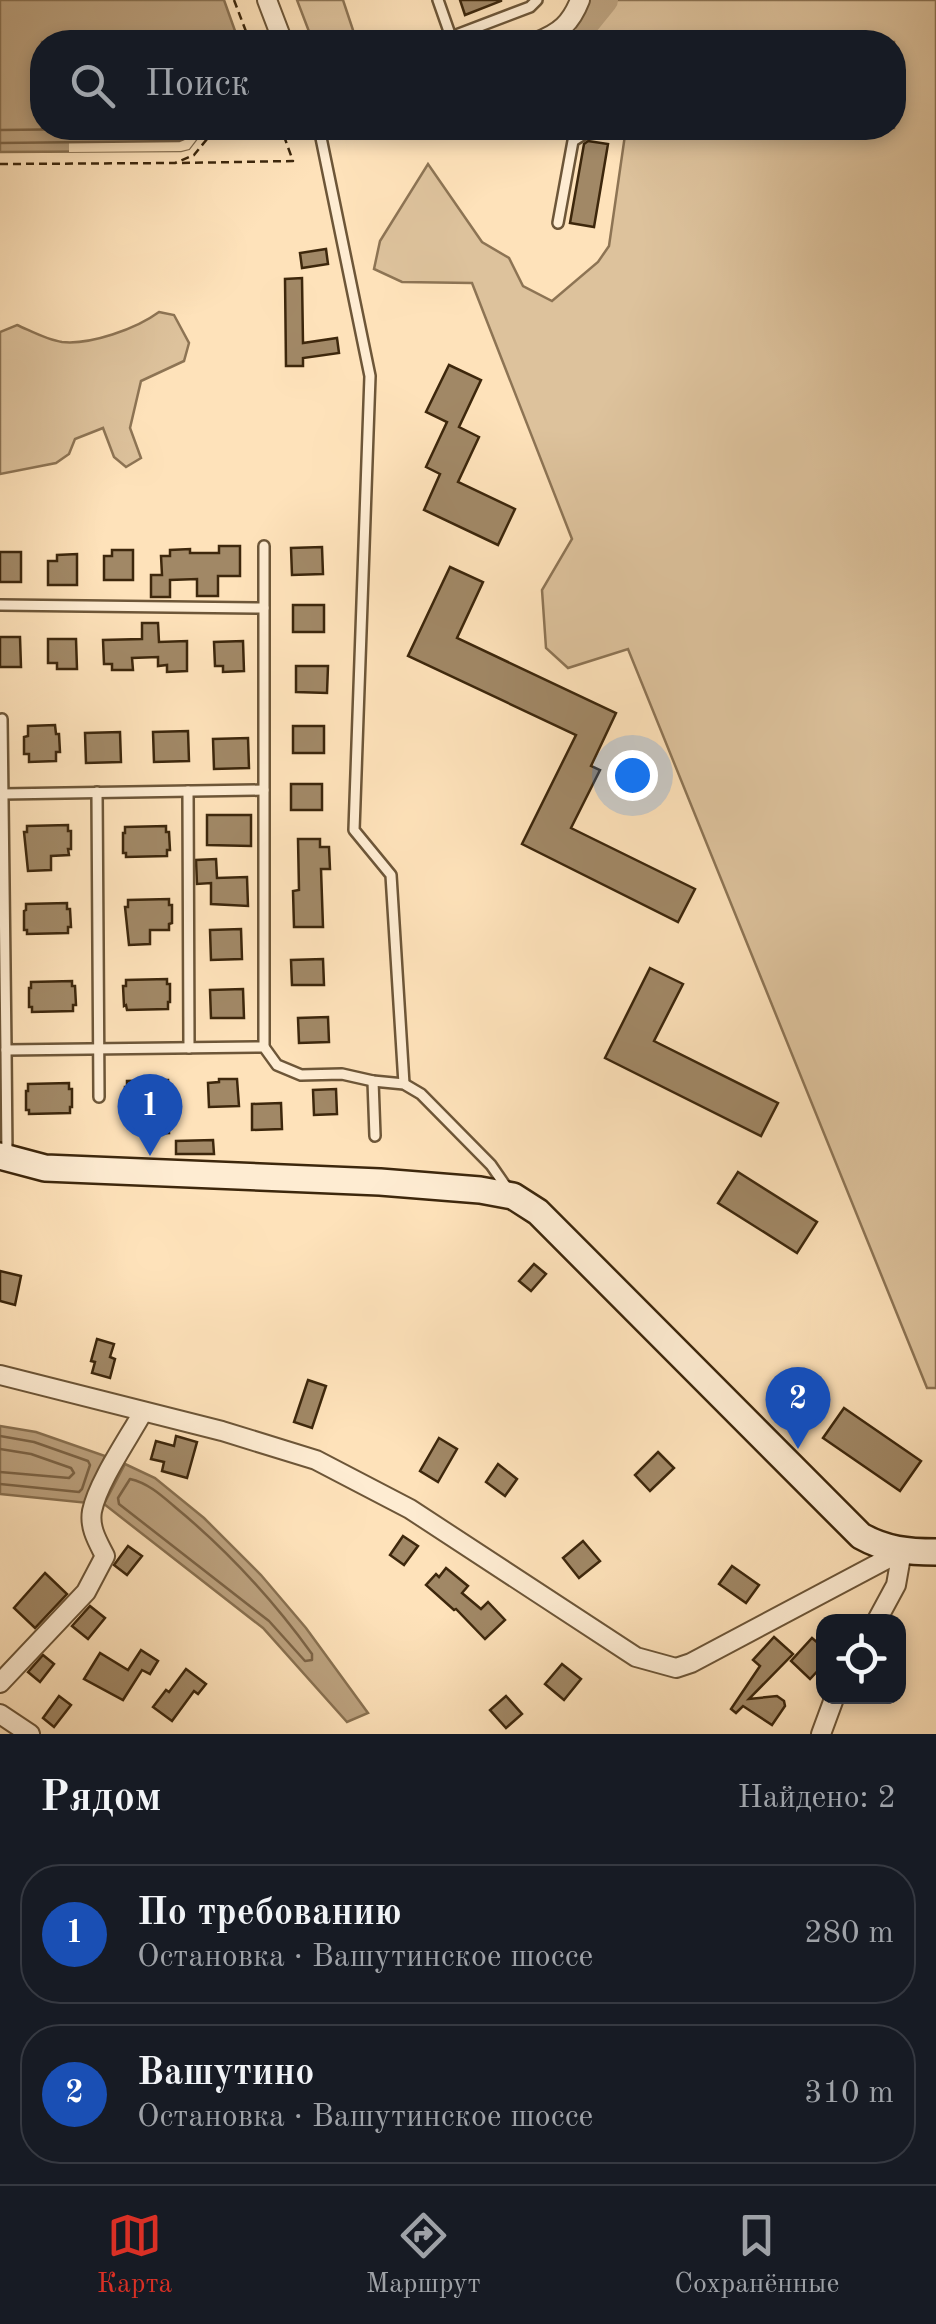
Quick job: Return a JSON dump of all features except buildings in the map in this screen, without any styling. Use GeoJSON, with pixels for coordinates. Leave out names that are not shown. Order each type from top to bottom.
{"type":"FeatureCollection","features":[{"type":"Feature","properties":{"kind":"street"},"geometry":{"type":"LineString","coordinates":[[267,0],[278,30]]}},
{"type":"Feature","properties":{"kind":"street"},"geometry":{"type":"LineString","coordinates":[[559,30],[572,21],[580,0]]}},
{"type":"Feature","properties":{"kind":"street"},"geometry":{"type":"LineString","coordinates":[[4,1157],[45,1168],[380,1182],[513,1196],[538,1212],[861,1536],[902,1552],[936,1552]]}},
{"type":"Feature","properties":{"kind":"street"},"geometry":{"type":"LineString","coordinates":[[0,1376],[222,1431],[316,1460],[410,1509],[636,1657],[676,1668],[902,1552]]}},
{"type":"Feature","properties":{"kind":"street"},"geometry":{"type":"LineString","coordinates":[[0,1682],[86,1592],[105,1556],[93,1533],[92,1512],[143,1412]]}},
{"type":"Feature","properties":{"kind":"street"},"geometry":{"type":"LineString","coordinates":[[880,1614],[896,1584],[902,1552]]}},
{"type":"Feature","properties":{"kind":"street"},"geometry":{"type":"LineString","coordinates":[[821,1734],[833,1704]]}},
{"type":"Feature","properties":{"kind":"street"},"geometry":{"type":"LineString","coordinates":[[0,1714],[30,1734]]}},
{"type":"Feature","properties":{"kind":"lane"},"geometry":{"type":"LineString","coordinates":[[438,0],[448,30]]}},
{"type":"Feature","properties":{"kind":"lane"},"geometry":{"type":"LineString","coordinates":[[476,30],[530,7],[537,0]]}},
{"type":"Feature","properties":{"kind":"lane"},"geometry":{"type":"LineString","coordinates":[[321,140],[370,376],[354,830],[392,875],[404,1084]]}},
{"type":"Feature","properties":{"kind":"lane"},"geometry":{"type":"LineString","coordinates":[[558,223],[575,140]]}},
{"type":"Feature","properties":{"kind":"lane"},"geometry":{"type":"LineString","coordinates":[[264,546],[264,1047],[277,1066],[301,1076],[342,1074],[404,1084],[421,1094],[513,1196]]}},
{"type":"Feature","properties":{"kind":"lane"},"geometry":{"type":"LineString","coordinates":[[0,605],[264,608]]}},
{"type":"Feature","properties":{"kind":"lane"},"geometry":{"type":"LineString","coordinates":[[2,719],[4,1157]]}},
{"type":"Feature","properties":{"kind":"lane"},"geometry":{"type":"LineString","coordinates":[[2,794],[264,790]]}},
{"type":"Feature","properties":{"kind":"lane"},"geometry":{"type":"LineString","coordinates":[[188,791],[188,1048]]}},
{"type":"Feature","properties":{"kind":"lane"},"geometry":{"type":"LineString","coordinates":[[97,792],[99,1097]]}},
{"type":"Feature","properties":{"kind":"lane"},"geometry":{"type":"LineString","coordinates":[[6,1050],[264,1047]]}},
{"type":"Feature","properties":{"kind":"lane"},"geometry":{"type":"LineString","coordinates":[[374,1081],[375,1136]]}},
{"type":"Feature","properties":{"kind":"path"},"geometry":{"type":"LineString","coordinates":[[234,0],[245,30]]}},
{"type":"Feature","properties":{"kind":"path"},"geometry":{"type":"LineString","coordinates":[[175,163],[194,155],[206,142],[203,140]]}},
{"type":"Feature","properties":{"kind":"path"},"geometry":{"type":"LineString","coordinates":[[0,164],[292,161],[284,140]]}},
{"type":"Feature","properties":{"kind":"shaded area"},"geometry":{"type":"Polygon","coordinates":[[[297,0],[343,0],[353,30],[308,30],[297,0]]]}},
{"type":"Feature","properties":{"kind":"shaded area"},"geometry":{"type":"Polygon","coordinates":[[[602,0],[936,0],[936,1388],[927,1388],[628,649],[568,668],[546,648],[542,590],[572,539],[472,283],[402,282],[374,269],[380,241],[428,164],[482,242],[509,258],[523,286],[552,301],[598,262],[609,246],[624,140],[906,140],[906,30],[588,30],[587,21],[602,0]]]}},
{"type":"Feature","properties":{"kind":"shaded area"},"geometry":{"type":"Polygon","coordinates":[[[159,312],[174,315],[189,343],[184,361],[141,381],[130,428],[141,458],[126,467],[114,457],[103,428],[75,439],[69,454],[56,463],[0,474],[0,332],[17,325],[56,341],[86,341],[126,330],[159,312]]]}},
{"type":"Feature","properties":{"kind":"water"},"geometry":{"type":"Polygon","coordinates":[[[0,0],[224,0],[235,30],[30,30],[30,140],[196,140],[189,149],[0,152],[0,0]]]}},
{"type":"Feature","properties":{"kind":"water"},"geometry":{"type":"Polygon","coordinates":[[[0,1426],[36,1432],[105,1456],[88,1503],[0,1494],[0,1426]]]}},
{"type":"Feature","properties":{"kind":"water"},"geometry":{"type":"Polygon","coordinates":[[[125,1464],[155,1478],[204,1518],[261,1575],[306,1628],[368,1713],[347,1722],[263,1628],[104,1504],[125,1464]]]}},
{"type":"Feature","properties":{"kind":"pier"},"geometry":{"type":"Polygon","coordinates":[[[196,140],[189,149],[181,151],[69,152],[69,142],[196,140]]]}},
{"type":"Feature","properties":{"kind":"waterway"},"geometry":{"type":"LineString","coordinates":[[587,21],[604,0]]}},
{"type":"Feature","properties":{"kind":"place","name":"По требованию"},"geometry":{"type":"Point","coordinates":[150,1156]}},
{"type":"Feature","properties":{"kind":"place","name":"Вашутино"},"geometry":{"type":"Point","coordinates":[798,1449]}}]}
